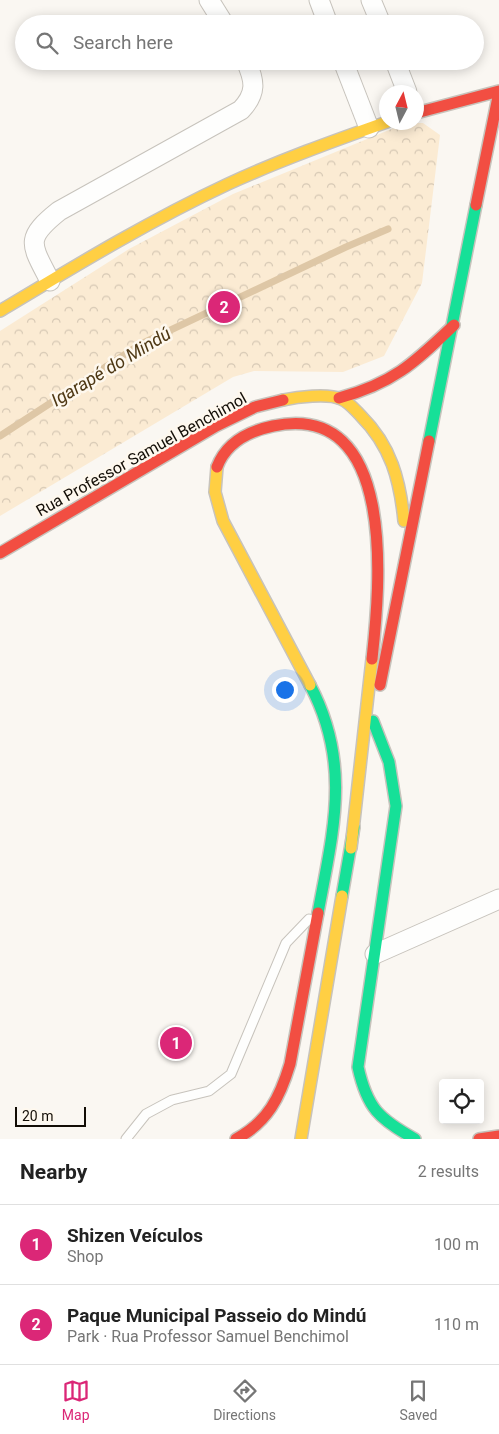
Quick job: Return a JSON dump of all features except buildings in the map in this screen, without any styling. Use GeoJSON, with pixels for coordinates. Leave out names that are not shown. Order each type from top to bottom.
{"type":"FeatureCollection","features":[{"type":"Feature","properties":{"kind":"main road"},"geometry":{"type":"LineString","coordinates":[[301,1139],[373,720],[406,549],[454,325],[499,91],[424,111]]}},
{"type":"Feature","properties":{"kind":"main road"},"geometry":{"type":"LineString","coordinates":[[0,311],[104,249],[208,193],[267,167],[378,126]]}},
{"type":"Feature","properties":{"kind":"main road"},"geometry":{"type":"LineString","coordinates":[[339,398],[372,388],[395,377],[414,363],[454,325]]}},
{"type":"Feature","properties":{"kind":"main road","name":"Rua Professor Samuel Benchimol"},"geometry":{"type":"LineString","coordinates":[[0,554],[214,428],[268,402],[308,396],[339,398]]}},
{"type":"Feature","properties":{"kind":"main road"},"geometry":{"type":"LineString","coordinates":[[339,398],[356,410],[378,434],[392,458],[402,491],[406,549]]}},
{"type":"Feature","properties":{"kind":"main road"},"geometry":{"type":"LineString","coordinates":[[236,1139],[266,1120],[281,1092],[290,1064],[336,815],[338,792],[330,733],[316,696],[223,521],[216,503],[214,488],[217,466],[227,449],[251,433],[285,424],[306,424],[321,429],[349,448],[364,473],[370,497],[376,543],[378,602],[351,848]]}},
{"type":"Feature","properties":{"kind":"main road"},"geometry":{"type":"LineString","coordinates":[[373,720],[390,764],[395,785],[396,806],[382,890],[375,954],[358,1067],[362,1089],[370,1108],[384,1122],[415,1139]]}},
{"type":"Feature","properties":{"kind":"main road"},"geometry":{"type":"LineString","coordinates":[[479,1139],[499,1136]]}},
{"type":"Feature","properties":{"kind":"street"},"geometry":{"type":"LineString","coordinates":[[210,0],[219,15]]}},
{"type":"Feature","properties":{"kind":"street"},"geometry":{"type":"LineString","coordinates":[[319,0],[325,15]]}},
{"type":"Feature","properties":{"kind":"street"},"geometry":{"type":"LineString","coordinates":[[371,0],[377,15]]}},
{"type":"Feature","properties":{"kind":"street"},"geometry":{"type":"LineString","coordinates":[[50,281],[36,255],[34,246],[35,235],[39,226],[59,210],[241,110],[248,102],[253,91],[253,77],[250,70]]}},
{"type":"Feature","properties":{"kind":"street"},"geometry":{"type":"LineString","coordinates":[[348,70],[378,126]]}},
{"type":"Feature","properties":{"kind":"street"},"geometry":{"type":"LineString","coordinates":[[398,70],[404,85]]}},
{"type":"Feature","properties":{"kind":"street"},"geometry":{"type":"LineString","coordinates":[[375,954],[499,899]]}},
{"type":"Feature","properties":{"kind":"lane"},"geometry":{"type":"LineString","coordinates":[[126,1139],[146,1114],[172,1100],[209,1091],[231,1074],[286,943],[318,910]]}},
{"type":"Feature","properties":{"kind":"green space"},"geometry":{"type":"Polygon","coordinates":[[[424,124],[440,135],[422,283],[384,356],[343,372],[254,371],[233,377],[0,516],[0,331],[129,249],[233,194],[389,130],[424,130],[424,124]]]}},
{"type":"Feature","properties":{"kind":"waterway","name":"Igarapé do Mindú"},"geometry":{"type":"LineString","coordinates":[[0,436],[141,344],[388,229]]}},
{"type":"Feature","properties":{"kind":"traffic: fast"},"geometry":{"type":"LineString","coordinates":[[429,441],[476,205]]}},
{"type":"Feature","properties":{"kind":"traffic: fast"},"geometry":{"type":"LineString","coordinates":[[310,685],[323,714],[331,742],[335,770],[333,826],[318,913]]}},
{"type":"Feature","properties":{"kind":"traffic: fast"},"geometry":{"type":"LineString","coordinates":[[373,721],[389,762],[396,806],[358,1067],[370,1103],[376,1111],[392,1125],[415,1139]]}},
{"type":"Feature","properties":{"kind":"traffic: fast"},"geometry":{"type":"LineString","coordinates":[[342,896],[354,827]]}},
{"type":"Feature","properties":{"kind":"traffic: slow"},"geometry":{"type":"LineString","coordinates":[[0,311],[112,245],[199,198],[287,159],[379,125]]}},
{"type":"Feature","properties":{"kind":"traffic: slow"},"geometry":{"type":"LineString","coordinates":[[283,400],[328,396],[341,399],[352,406],[371,427],[387,452],[397,478],[404,521]]}},
{"type":"Feature","properties":{"kind":"traffic: slow"},"geometry":{"type":"LineString","coordinates":[[217,467],[215,492],[223,521],[310,685]]}},
{"type":"Feature","properties":{"kind":"traffic: slow"},"geometry":{"type":"LineString","coordinates":[[351,848],[372,659]]}},
{"type":"Feature","properties":{"kind":"traffic: slow"},"geometry":{"type":"LineString","coordinates":[[301,1139],[342,896]]}},
{"type":"Feature","properties":{"kind":"traffic: jam"},"geometry":{"type":"LineString","coordinates":[[424,111],[499,91]]}},
{"type":"Feature","properties":{"kind":"traffic: jam"},"geometry":{"type":"LineString","coordinates":[[476,205],[499,92]]}},
{"type":"Feature","properties":{"kind":"traffic: jam"},"geometry":{"type":"LineString","coordinates":[[339,398],[375,386],[402,370],[415,361],[454,325]]}},
{"type":"Feature","properties":{"kind":"traffic: jam"},"geometry":{"type":"LineString","coordinates":[[0,553],[216,426],[255,407],[283,400]]}},
{"type":"Feature","properties":{"kind":"traffic: jam"},"geometry":{"type":"LineString","coordinates":[[217,467],[226,451],[239,439],[255,431],[273,426],[313,426],[342,441],[361,469],[372,505],[377,546],[377,588],[372,659]]}},
{"type":"Feature","properties":{"kind":"traffic: jam"},"geometry":{"type":"LineString","coordinates":[[380,685],[429,441]]}},
{"type":"Feature","properties":{"kind":"traffic: jam"},"geometry":{"type":"LineString","coordinates":[[236,1139],[257,1125],[265,1116],[277,1098],[286,1076],[290,1064],[318,913]]}},
{"type":"Feature","properties":{"kind":"traffic: jam"},"geometry":{"type":"LineString","coordinates":[[479,1139],[499,1136]]}},
{"type":"Feature","properties":{"kind":"place","name":"Paque Municipal Passeio do Mindú"},"geometry":{"type":"Point","coordinates":[224,307]}},
{"type":"Feature","properties":{"kind":"place","name":"Shizen Veículos"},"geometry":{"type":"Point","coordinates":[176,1043]}}]}
